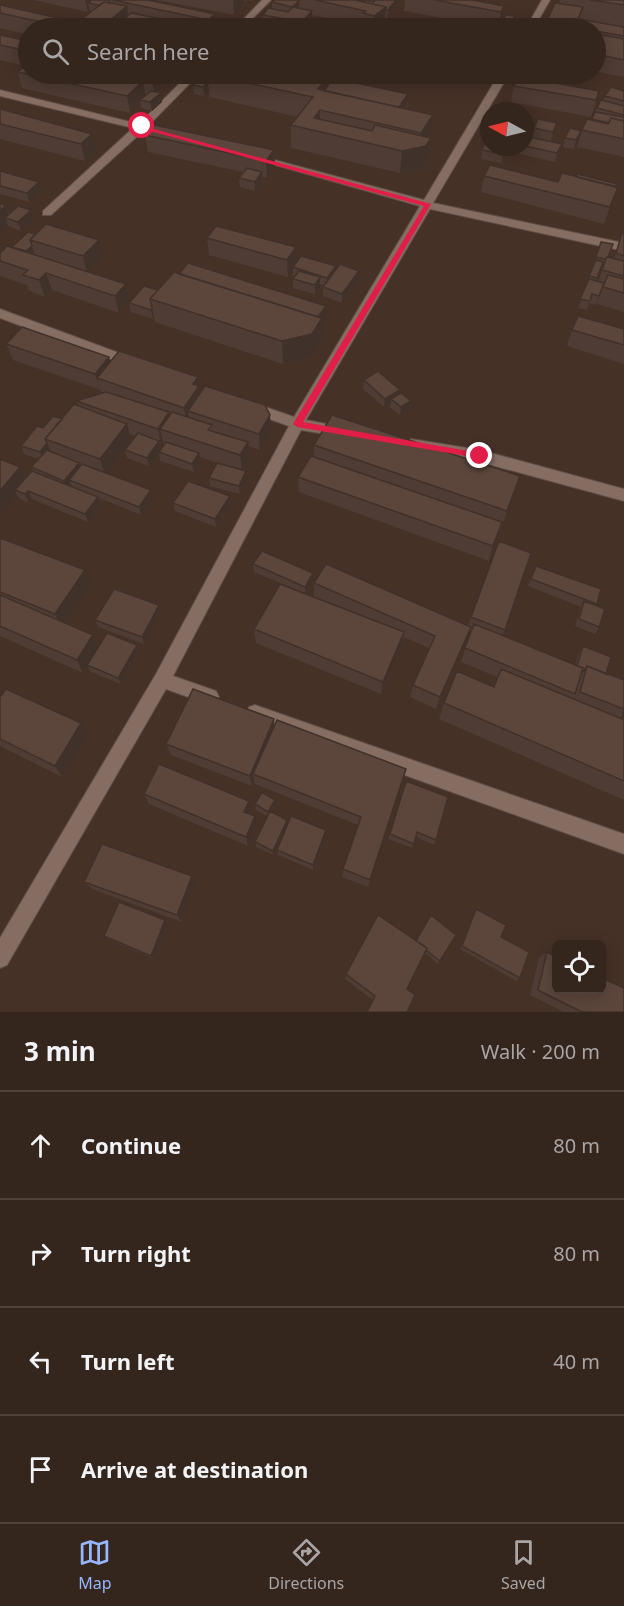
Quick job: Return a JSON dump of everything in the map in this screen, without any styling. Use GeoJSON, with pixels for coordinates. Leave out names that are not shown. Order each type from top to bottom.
{"type":"FeatureCollection","features":[{"type":"Feature","properties":{"kind":"street"},"geometry":{"type":"LineString","coordinates":[[249,18],[267,0]]}},
{"type":"Feature","properties":{"kind":"street"},"geometry":{"type":"LineString","coordinates":[[536,18],[546,0]]}},
{"type":"Feature","properties":{"kind":"street"},"geometry":{"type":"LineString","coordinates":[[47,213],[184,84]]}},
{"type":"Feature","properties":{"kind":"street"},"geometry":{"type":"LineString","coordinates":[[3,946],[162,680],[297,424],[498,84]]}},
{"type":"Feature","properties":{"kind":"street"},"geometry":{"type":"LineString","coordinates":[[0,93],[176,136]]}},
{"type":"Feature","properties":{"kind":"street"},"geometry":{"type":"LineString","coordinates":[[245,155],[428,205],[624,247]]}},
{"type":"Feature","properties":{"kind":"street"},"geometry":{"type":"LineString","coordinates":[[0,313],[143,366]]}},
{"type":"Feature","properties":{"kind":"street"},"geometry":{"type":"LineString","coordinates":[[242,403],[297,424],[355,434]]}},
{"type":"Feature","properties":{"kind":"street"},"geometry":{"type":"LineString","coordinates":[[400,442],[480,456],[624,495]]}},
{"type":"Feature","properties":{"kind":"street"},"geometry":{"type":"LineString","coordinates":[[162,680],[624,844]]}},
{"type":"Feature","properties":{"kind":"building"},"geometry":{"type":"Polygon","coordinates":[[[92,0],[109,0],[109,3],[104,2],[99,5],[88,3],[92,0]]]}},
{"type":"Feature","properties":{"kind":"building"},"geometry":{"type":"Polygon","coordinates":[[[113,0],[148,0],[215,14],[210,18],[198,18],[113,0]]]}},
{"type":"Feature","properties":{"kind":"building"},"geometry":{"type":"Polygon","coordinates":[[[274,0],[299,1],[292,7],[272,2],[274,0]]]}},
{"type":"Feature","properties":{"kind":"building"},"geometry":{"type":"Polygon","coordinates":[[[315,0],[355,0],[386,7],[374,16],[363,13],[366,11],[315,0]]]}},
{"type":"Feature","properties":{"kind":"building"},"geometry":{"type":"Polygon","coordinates":[[[366,0],[374,2],[375,0],[396,0],[386,10],[386,7],[364,2],[366,0]]]}},
{"type":"Feature","properties":{"kind":"building"},"geometry":{"type":"Polygon","coordinates":[[[434,0],[472,0],[504,6],[501,12],[434,0]]]}},
{"type":"Feature","properties":{"kind":"building"},"geometry":{"type":"Polygon","coordinates":[[[590,0],[624,0],[624,5],[590,0]]]}},
{"type":"Feature","properties":{"kind":"building"},"geometry":{"type":"Polygon","coordinates":[[[104,2],[127,6],[113,18],[83,18],[104,2]]]}},
{"type":"Feature","properties":{"kind":"building"},"geometry":{"type":"Polygon","coordinates":[[[555,3],[583,7],[578,18],[548,18],[555,3]]]}},
{"type":"Feature","properties":{"kind":"building"},"geometry":{"type":"Polygon","coordinates":[[[0,5],[58,18],[23,18],[0,13],[0,5]]]}},
{"type":"Feature","properties":{"kind":"building"},"geometry":{"type":"Polygon","coordinates":[[[293,7],[312,11],[306,18],[280,18],[263,15],[268,8],[288,12],[293,7]]]}},
{"type":"Feature","properties":{"kind":"building"},"geometry":{"type":"Polygon","coordinates":[[[131,13],[157,18],[125,18],[131,13]]]}},
{"type":"Feature","properties":{"kind":"building"},"geometry":{"type":"Polygon","coordinates":[[[506,15],[515,16],[514,18],[504,18],[506,15]]]}},
{"type":"Feature","properties":{"kind":"building"},"geometry":{"type":"Polygon","coordinates":[[[606,24],[624,27],[624,36],[606,33],[606,24]]]}},
{"type":"Feature","properties":{"kind":"building"},"geometry":{"type":"Polygon","coordinates":[[[0,35],[18,39],[18,49],[0,45],[0,35]]]}},
{"type":"Feature","properties":{"kind":"building"},"geometry":{"type":"Polygon","coordinates":[[[606,36],[624,39],[624,60],[606,56],[606,36]]]}},
{"type":"Feature","properties":{"kind":"building"},"geometry":{"type":"Polygon","coordinates":[[[72,84],[140,84],[127,96],[72,84]]]}},
{"type":"Feature","properties":{"kind":"building"},"geometry":{"type":"Polygon","coordinates":[[[194,84],[206,84],[203,87],[194,84]]]}},
{"type":"Feature","properties":{"kind":"building"},"geometry":{"type":"Polygon","coordinates":[[[253,84],[322,84],[318,89],[433,115],[421,133],[320,110],[314,118],[372,131],[375,125],[431,138],[426,146],[402,151],[291,125],[313,97],[253,84]]]}},
{"type":"Feature","properties":{"kind":"building"},"geometry":{"type":"Polygon","coordinates":[[[329,84],[361,84],[408,94],[399,107],[324,91],[329,84]]]}},
{"type":"Feature","properties":{"kind":"building"},"geometry":{"type":"Polygon","coordinates":[[[515,84],[561,84],[599,91],[596,100],[514,86],[515,84]]]}},
{"type":"Feature","properties":{"kind":"building"},"geometry":{"type":"Polygon","coordinates":[[[611,87],[624,91],[624,101],[605,96],[611,87]]]}},
{"type":"Feature","properties":{"kind":"building"},"geometry":{"type":"Polygon","coordinates":[[[151,91],[161,93],[150,102],[140,100],[151,91]]]}},
{"type":"Feature","properties":{"kind":"building"},"geometry":{"type":"Polygon","coordinates":[[[601,100],[624,106],[624,115],[597,108],[601,100]]]}},
{"type":"Feature","properties":{"kind":"building"},"geometry":{"type":"Polygon","coordinates":[[[0,109],[92,134],[81,144],[0,124],[0,109]]]}},
{"type":"Feature","properties":{"kind":"building"},"geometry":{"type":"Polygon","coordinates":[[[595,112],[624,117],[624,121],[611,118],[609,123],[592,119],[595,112]]]}},
{"type":"Feature","properties":{"kind":"building"},"geometry":{"type":"Polygon","coordinates":[[[611,118],[624,121],[624,139],[582,130],[587,119],[608,124],[611,118]]]}},
{"type":"Feature","properties":{"kind":"building"},"geometry":{"type":"Polygon","coordinates":[[[538,119],[557,123],[553,132],[534,128],[538,119]]]}},
{"type":"Feature","properties":{"kind":"building"},"geometry":{"type":"Polygon","coordinates":[[[154,125],[274,150],[266,161],[145,135],[154,125]]]}},
{"type":"Feature","properties":{"kind":"building"},"geometry":{"type":"Polygon","coordinates":[[[570,128],[581,131],[576,140],[565,138],[570,128]]]}},
{"type":"Feature","properties":{"kind":"building"},"geometry":{"type":"Polygon","coordinates":[[[534,138],[562,144],[557,153],[534,148],[534,138]]]}},
{"type":"Feature","properties":{"kind":"building"},"geometry":{"type":"Polygon","coordinates":[[[490,165],[558,182],[562,173],[618,187],[610,207],[484,176],[490,165]]]}},
{"type":"Feature","properties":{"kind":"building"},"geometry":{"type":"Polygon","coordinates":[[[247,168],[262,172],[255,182],[239,178],[247,168]]]}},
{"type":"Feature","properties":{"kind":"building"},"geometry":{"type":"Polygon","coordinates":[[[0,171],[39,182],[27,193],[0,186],[0,171]]]}},
{"type":"Feature","properties":{"kind":"building"},"geometry":{"type":"Polygon","coordinates":[[[577,174],[617,184],[616,187],[576,177],[577,174]]]}},
{"type":"Feature","properties":{"kind":"building"},"geometry":{"type":"Polygon","coordinates":[[[18,206],[31,210],[18,222],[5,218],[18,206]]]}},
{"type":"Feature","properties":{"kind":"building"},"geometry":{"type":"Polygon","coordinates":[[[46,224],[99,240],[83,256],[30,240],[46,224]]]}},
{"type":"Feature","properties":{"kind":"building"},"geometry":{"type":"Polygon","coordinates":[[[216,226],[296,247],[287,260],[207,238],[216,226]]]}},
{"type":"Feature","properties":{"kind":"building"},"geometry":{"type":"Polygon","coordinates":[[[28,232],[35,234],[30,240],[32,246],[26,251],[12,247],[28,232]]]}},
{"type":"Feature","properties":{"kind":"building"},"geometry":{"type":"Polygon","coordinates":[[[622,233],[624,234],[624,256],[616,253],[622,233]]]}},
{"type":"Feature","properties":{"kind":"building"},"geometry":{"type":"Polygon","coordinates":[[[601,242],[613,244],[606,259],[596,257],[601,242]]]}},
{"type":"Feature","properties":{"kind":"building"},"geometry":{"type":"Polygon","coordinates":[[[7,246],[126,284],[115,296],[46,273],[39,280],[23,275],[28,270],[0,261],[0,253],[7,246]]]}},
{"type":"Feature","properties":{"kind":"building"},"geometry":{"type":"Polygon","coordinates":[[[301,256],[336,266],[327,278],[293,267],[301,256]]]}},
{"type":"Feature","properties":{"kind":"building"},"geometry":{"type":"Polygon","coordinates":[[[607,257],[624,261],[624,276],[602,270],[607,257]]]}},
{"type":"Feature","properties":{"kind":"building"},"geometry":{"type":"Polygon","coordinates":[[[596,260],[603,262],[597,278],[589,276],[596,260]]]}},
{"type":"Feature","properties":{"kind":"building"},"geometry":{"type":"Polygon","coordinates":[[[188,263],[326,306],[318,317],[179,274],[188,263]]]}},
{"type":"Feature","properties":{"kind":"building"},"geometry":{"type":"Polygon","coordinates":[[[340,264],[359,271],[342,294],[323,287],[340,264]]]}},
{"type":"Feature","properties":{"kind":"building"},"geometry":{"type":"Polygon","coordinates":[[[299,271],[320,277],[315,285],[293,279],[299,271]]]}},
{"type":"Feature","properties":{"kind":"building"},"geometry":{"type":"Polygon","coordinates":[[[174,272],[322,318],[312,334],[282,341],[150,299],[174,272]]]}},
{"type":"Feature","properties":{"kind":"building"},"geometry":{"type":"Polygon","coordinates":[[[608,275],[624,279],[624,293],[603,287],[608,275]]]}},
{"type":"Feature","properties":{"kind":"building"},"geometry":{"type":"Polygon","coordinates":[[[589,279],[604,283],[599,296],[592,294],[590,301],[580,299],[589,279]]]}},
{"type":"Feature","properties":{"kind":"building"},"geometry":{"type":"Polygon","coordinates":[[[144,286],[158,290],[150,299],[151,310],[129,303],[144,286]]]}},
{"type":"Feature","properties":{"kind":"building"},"geometry":{"type":"Polygon","coordinates":[[[578,316],[624,329],[624,345],[572,330],[578,316]]]}},
{"type":"Feature","properties":{"kind":"building"},"geometry":{"type":"Polygon","coordinates":[[[22,327],[109,357],[95,374],[6,344],[22,327]]]}},
{"type":"Feature","properties":{"kind":"building"},"geometry":{"type":"Polygon","coordinates":[[[119,351],[198,377],[193,384],[199,386],[184,408],[97,378],[119,351]]]}},
{"type":"Feature","properties":{"kind":"building"},"geometry":{"type":"Polygon","coordinates":[[[378,371],[400,390],[385,399],[364,380],[378,371]]]}},
{"type":"Feature","properties":{"kind":"building"},"geometry":{"type":"Polygon","coordinates":[[[205,386],[265,405],[270,415],[259,434],[188,411],[205,386]]]}},
{"type":"Feature","properties":{"kind":"building"},"geometry":{"type":"Polygon","coordinates":[[[106,392],[169,412],[158,429],[76,401],[106,392]]]}},
{"type":"Feature","properties":{"kind":"building"},"geometry":{"type":"Polygon","coordinates":[[[401,393],[411,401],[401,407],[391,399],[401,393]]]}},
{"type":"Feature","properties":{"kind":"building"},"geometry":{"type":"Polygon","coordinates":[[[74,404],[127,424],[100,459],[45,439],[74,404]]]}},
{"type":"Feature","properties":{"kind":"building"},"geometry":{"type":"Polygon","coordinates":[[[172,412],[212,425],[208,430],[248,442],[240,455],[160,429],[172,412]]]}},
{"type":"Feature","properties":{"kind":"building"},"geometry":{"type":"Polygon","coordinates":[[[332,415],[520,476],[507,511],[314,445],[332,415]]]}},
{"type":"Feature","properties":{"kind":"building"},"geometry":{"type":"Polygon","coordinates":[[[53,416],[62,419],[45,439],[47,443],[40,452],[21,446],[37,426],[43,428],[53,416]]]}},
{"type":"Feature","properties":{"kind":"building"},"geometry":{"type":"Polygon","coordinates":[[[138,433],[159,441],[147,458],[125,450],[138,433]]]}},
{"type":"Feature","properties":{"kind":"building"},"geometry":{"type":"Polygon","coordinates":[[[166,442],[199,453],[192,464],[159,452],[166,442]]]}},
{"type":"Feature","properties":{"kind":"building"},"geometry":{"type":"Polygon","coordinates":[[[47,450],[79,463],[64,481],[31,467],[47,450]]]}},
{"type":"Feature","properties":{"kind":"building"},"geometry":{"type":"Polygon","coordinates":[[[311,456],[502,522],[493,546],[298,477],[311,456]]]}},
{"type":"Feature","properties":{"kind":"building"},"geometry":{"type":"Polygon","coordinates":[[[0,459],[20,467],[0,491],[0,459]]]}},
{"type":"Feature","properties":{"kind":"building"},"geometry":{"type":"Polygon","coordinates":[[[217,463],[246,471],[239,486],[209,478],[217,463]]]}},
{"type":"Feature","properties":{"kind":"building"},"geometry":{"type":"Polygon","coordinates":[[[82,464],[151,490],[139,507],[69,480],[82,464]]]}},
{"type":"Feature","properties":{"kind":"building"},"geometry":{"type":"Polygon","coordinates":[[[32,471],[98,497],[85,514],[28,491],[25,494],[15,490],[32,471]]]}},
{"type":"Feature","properties":{"kind":"building"},"geometry":{"type":"Polygon","coordinates":[[[188,481],[230,496],[215,519],[173,503],[188,481]]]}},
{"type":"Feature","properties":{"kind":"building"},"geometry":{"type":"Polygon","coordinates":[[[0,538],[85,570],[55,614],[0,592],[0,538]]]}},
{"type":"Feature","properties":{"kind":"building"},"geometry":{"type":"Polygon","coordinates":[[[499,541],[531,553],[505,630],[471,617],[499,541]]]}},
{"type":"Feature","properties":{"kind":"building"},"geometry":{"type":"Polygon","coordinates":[[[262,551],[313,573],[305,587],[253,564],[262,551]]]}},
{"type":"Feature","properties":{"kind":"building"},"geometry":{"type":"Polygon","coordinates":[[[326,564],[471,627],[440,697],[413,685],[435,636],[314,583],[326,564]]]}},
{"type":"Feature","properties":{"kind":"building"},"geometry":{"type":"Polygon","coordinates":[[[536,566],[601,589],[597,604],[531,579],[536,566]]]}},
{"type":"Feature","properties":{"kind":"building"},"geometry":{"type":"Polygon","coordinates":[[[280,584],[404,632],[383,682],[254,629],[280,584]]]}},
{"type":"Feature","properties":{"kind":"building"},"geometry":{"type":"Polygon","coordinates":[[[114,589],[159,605],[142,637],[95,620],[114,589]]]}},
{"type":"Feature","properties":{"kind":"building"},"geometry":{"type":"Polygon","coordinates":[[[0,595],[93,635],[77,660],[0,626],[0,595]]]}},
{"type":"Feature","properties":{"kind":"building"},"geometry":{"type":"Polygon","coordinates":[[[584,601],[605,609],[599,627],[579,619],[584,601]]]}},
{"type":"Feature","properties":{"kind":"building"},"geometry":{"type":"Polygon","coordinates":[[[474,624],[583,668],[575,694],[465,648],[474,624]]]}},
{"type":"Feature","properties":{"kind":"building"},"geometry":{"type":"Polygon","coordinates":[[[107,633],[137,645],[118,678],[87,665],[107,633]]]}},
{"type":"Feature","properties":{"kind":"building"},"geometry":{"type":"Polygon","coordinates":[[[583,646],[611,657],[606,674],[587,666],[582,671],[583,668],[577,666],[583,646]]]}},
{"type":"Feature","properties":{"kind":"building"},"geometry":{"type":"Polygon","coordinates":[[[587,666],[624,680],[624,709],[580,692],[587,666]]]}},
{"type":"Feature","properties":{"kind":"building"},"geometry":{"type":"Polygon","coordinates":[[[501,669],[622,719],[624,710],[624,781],[444,703],[457,671],[494,687],[501,669]]]}},
{"type":"Feature","properties":{"kind":"building"},"geometry":{"type":"Polygon","coordinates":[[[6,689],[81,723],[55,766],[0,739],[0,697],[6,689]]]}},
{"type":"Feature","properties":{"kind":"building"},"geometry":{"type":"Polygon","coordinates":[[[193,689],[274,719],[250,776],[166,744],[193,689]]]}},
{"type":"Feature","properties":{"kind":"building"},"geometry":{"type":"Polygon","coordinates":[[[277,720],[406,769],[370,880],[343,869],[361,817],[253,774],[277,720]]]}},
{"type":"Feature","properties":{"kind":"building"},"geometry":{"type":"Polygon","coordinates":[[[159,764],[249,801],[244,812],[255,816],[246,837],[144,794],[159,764]]]}},
{"type":"Feature","properties":{"kind":"building"},"geometry":{"type":"Polygon","coordinates":[[[406,781],[448,797],[436,840],[417,832],[414,844],[390,834],[406,781]]]}},
{"type":"Feature","properties":{"kind":"building"},"geometry":{"type":"Polygon","coordinates":[[[262,792],[275,800],[268,812],[255,804],[262,792]]]}},
{"type":"Feature","properties":{"kind":"building"},"geometry":{"type":"Polygon","coordinates":[[[270,811],[287,820],[273,851],[255,842],[270,811]]]}},
{"type":"Feature","properties":{"kind":"building"},"geometry":{"type":"Polygon","coordinates":[[[291,816],[326,830],[313,865],[277,850],[291,816]]]}},
{"type":"Feature","properties":{"kind":"building"},"geometry":{"type":"Polygon","coordinates":[[[102,844],[192,876],[177,915],[84,882],[102,844]]]}},
{"type":"Feature","properties":{"kind":"building"},"geometry":{"type":"Polygon","coordinates":[[[119,902],[165,920],[151,956],[104,936],[119,902]]]}},
{"type":"Feature","properties":{"kind":"building"},"geometry":{"type":"Polygon","coordinates":[[[476,909],[506,925],[501,937],[529,952],[520,978],[462,946],[476,909]]]}},
{"type":"Feature","properties":{"kind":"building"},"geometry":{"type":"Polygon","coordinates":[[[378,915],[427,948],[407,989],[415,995],[407,1012],[367,1012],[375,996],[346,974],[378,915]]]}},
{"type":"Feature","properties":{"kind":"building"},"geometry":{"type":"Polygon","coordinates":[[[431,915],[456,935],[440,961],[416,941],[431,915]]]}},
{"type":"Feature","properties":{"kind":"building"},"geometry":{"type":"Polygon","coordinates":[[[547,952],[552,955],[552,994],[606,994],[606,980],[624,988],[624,1012],[582,1012],[538,990],[547,952]]]}},
{"type":"Feature","properties":{"kind":"route"},"geometry":{"type":"LineString","coordinates":[[142,126],[428,205],[297,424],[480,456]]}}]}
